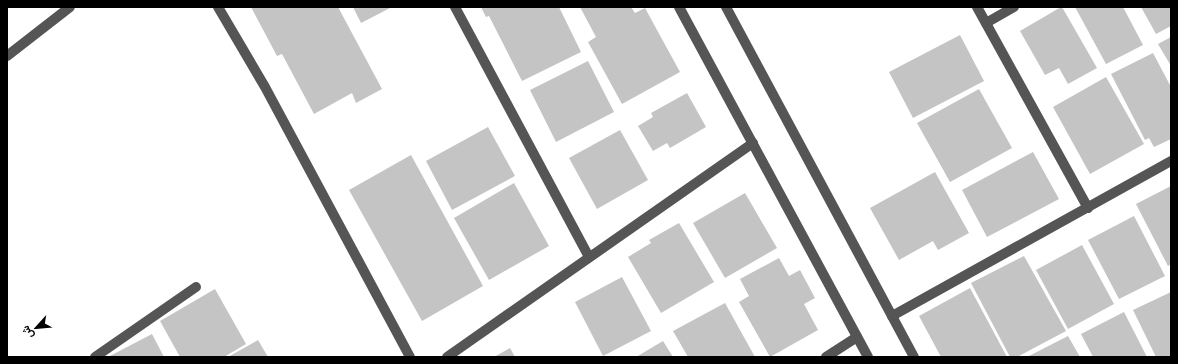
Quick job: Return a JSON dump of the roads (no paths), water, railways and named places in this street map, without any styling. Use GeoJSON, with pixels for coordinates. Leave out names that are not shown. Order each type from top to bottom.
{"type":"FeatureCollection","features":[{"type":"Feature","properties":{"kind":"street"},"geometry":{"type":"LineString","coordinates":[[7,56],[70,7]]}},
{"type":"Feature","properties":{"kind":"street"},"geometry":{"type":"LineString","coordinates":[[218,7],[265,87],[410,357]]}},
{"type":"Feature","properties":{"kind":"street"},"geometry":{"type":"LineString","coordinates":[[455,7],[589,257]]}},
{"type":"Feature","properties":{"kind":"street"},"geometry":{"type":"LineString","coordinates":[[679,7],[868,357]]}},
{"type":"Feature","properties":{"kind":"street"},"geometry":{"type":"LineString","coordinates":[[726,7],[914,357]]}},
{"type":"Feature","properties":{"kind":"street"},"geometry":{"type":"LineString","coordinates":[[977,7],[1088,208]]}},
{"type":"Feature","properties":{"kind":"street"},"geometry":{"type":"LineString","coordinates":[[986,23],[1014,7]]}},
{"type":"Feature","properties":{"kind":"street"},"geometry":{"type":"LineString","coordinates":[[447,357],[753,143]]}},
{"type":"Feature","properties":{"kind":"street"},"geometry":{"type":"LineString","coordinates":[[892,316],[1171,161]]}},
{"type":"Feature","properties":{"kind":"street"},"geometry":{"type":"LineString","coordinates":[[95,357],[196,287]]}},
{"type":"Feature","properties":{"kind":"street"},"geometry":{"type":"LineString","coordinates":[[826,357],[857,337]]}}]}
